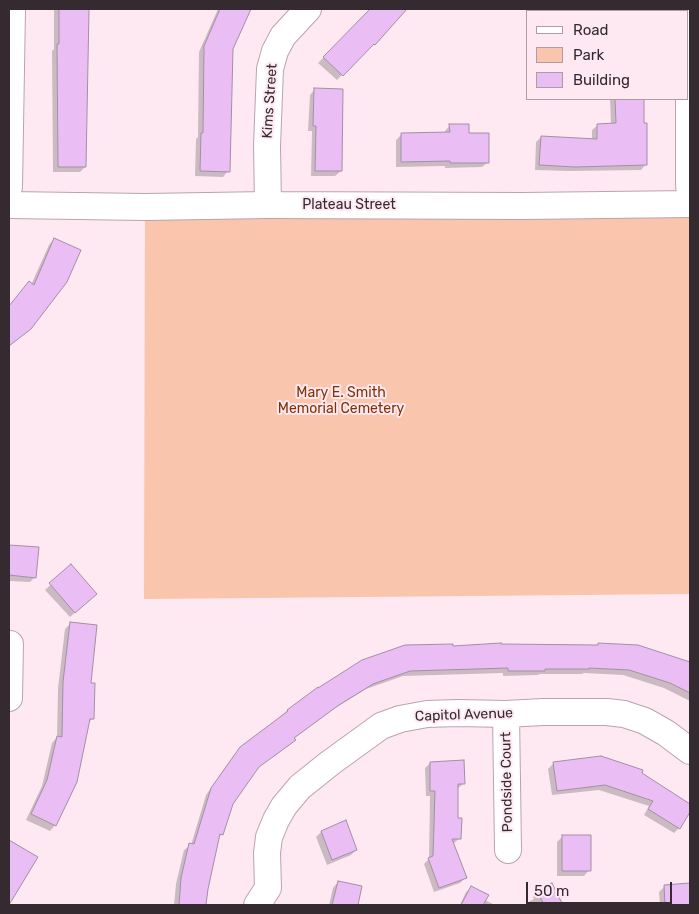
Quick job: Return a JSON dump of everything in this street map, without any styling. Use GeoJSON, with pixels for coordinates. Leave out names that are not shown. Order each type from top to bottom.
{"type":"FeatureCollection","features":[{"type":"Feature","properties":{"kind":"street"},"geometry":{"type":"LineString","coordinates":[[9,187],[12,9]]}},
{"type":"Feature","properties":{"kind":"street","name":"Kims Street"},"geometry":{"type":"LineString","coordinates":[[268,205],[267,146],[270,69],[275,51],[283,36],[308,9]]}},
{"type":"Feature","properties":{"kind":"street"},"geometry":{"type":"LineString","coordinates":[[690,9],[690,198]]}},
{"type":"Feature","properties":{"kind":"street","name":"Plateau Street"},"geometry":{"type":"LineString","coordinates":[[9,205],[145,207],[690,204]]}},
{"type":"Feature","properties":{"kind":"street"},"geometry":{"type":"LineString","coordinates":[[9,698],[10,644]]}},
{"type":"Feature","properties":{"kind":"street","name":"Capitol Avenue"},"geometry":{"type":"LineString","coordinates":[[263,896],[269,837],[284,806],[300,787],[330,762],[381,726],[400,719],[426,714],[607,712],[624,714],[652,725],[690,750]]}},
{"type":"Feature","properties":{"kind":"street","name":"Pondside Court"},"geometry":{"type":"LineString","coordinates":[[506,714],[508,850]]}},
{"type":"Feature","properties":{"kind":"green space","name":"Mary E. Smith Memorial Cemetery"},"geometry":{"type":"Polygon","coordinates":[[[690,204],[690,594],[144,599],[145,207],[690,204]]]}},
{"type":"Feature","properties":{"kind":"building"},"geometry":{"type":"Polygon","coordinates":[[[59,9],[89,9],[86,167],[58,167],[57,44],[59,44],[59,9]]]}},
{"type":"Feature","properties":{"kind":"building"},"geometry":{"type":"Polygon","coordinates":[[[220,9],[251,9],[233,49],[230,172],[200,171],[201,133],[203,133],[204,46],[220,9]]]}},
{"type":"Feature","properties":{"kind":"building"},"geometry":{"type":"Polygon","coordinates":[[[370,9],[407,9],[375,45],[343,76],[323,57],[370,9]]]}},
{"type":"Feature","properties":{"kind":"building"},"geometry":{"type":"Polygon","coordinates":[[[314,88],[343,89],[342,171],[315,171],[316,126],[313,126],[314,88]]]}},
{"type":"Feature","properties":{"kind":"building"},"geometry":{"type":"Polygon","coordinates":[[[615,100],[644,100],[644,123],[647,123],[647,165],[575,167],[539,165],[541,136],[597,139],[597,124],[616,123],[615,100]]]}},
{"type":"Feature","properties":{"kind":"building"},"geometry":{"type":"Polygon","coordinates":[[[449,124],[469,124],[469,133],[489,133],[489,163],[450,163],[450,161],[401,162],[401,133],[450,132],[449,124]]]}},
{"type":"Feature","properties":{"kind":"building"},"geometry":{"type":"Polygon","coordinates":[[[54,238],[81,250],[67,282],[31,329],[9,346],[9,306],[29,281],[34,285],[54,238]]]}},
{"type":"Feature","properties":{"kind":"building"},"geometry":{"type":"Polygon","coordinates":[[[9,545],[39,547],[36,578],[9,575],[9,545]]]}},
{"type":"Feature","properties":{"kind":"building"},"geometry":{"type":"Polygon","coordinates":[[[71,564],[97,594],[75,613],[49,583],[71,564]]]}},
{"type":"Feature","properties":{"kind":"building"},"geometry":{"type":"Polygon","coordinates":[[[70,622],[97,625],[91,683],[95,683],[94,719],[90,719],[77,782],[56,826],[31,814],[47,780],[57,736],[62,737],[63,682],[70,622]]]}},
{"type":"Feature","properties":{"kind":"building"},"geometry":{"type":"Polygon","coordinates":[[[501,643],[638,645],[690,662],[690,693],[670,683],[629,670],[589,668],[545,669],[545,671],[508,671],[508,668],[410,671],[373,684],[339,705],[259,767],[233,804],[223,835],[220,834],[206,905],[179,905],[181,878],[189,843],[194,844],[211,788],[240,747],[318,687],[362,660],[405,645],[453,644],[453,646],[501,643]]]}},
{"type":"Feature","properties":{"kind":"building"},"geometry":{"type":"Polygon","coordinates":[[[601,756],[643,770],[642,773],[690,804],[690,812],[680,829],[648,809],[653,801],[605,785],[557,791],[553,762],[601,756]]]}},
{"type":"Feature","properties":{"kind":"building"},"geometry":{"type":"Polygon","coordinates":[[[464,760],[465,784],[458,784],[458,818],[462,818],[461,839],[452,839],[467,878],[439,888],[428,858],[433,856],[435,791],[430,791],[430,762],[464,760]]]}},
{"type":"Feature","properties":{"kind":"building"},"geometry":{"type":"Polygon","coordinates":[[[346,820],[357,850],[332,860],[321,831],[346,820]]]}},
{"type":"Feature","properties":{"kind":"building"},"geometry":{"type":"Polygon","coordinates":[[[562,835],[591,835],[591,871],[562,871],[562,835]]]}},
{"type":"Feature","properties":{"kind":"building"},"geometry":{"type":"Polygon","coordinates":[[[9,840],[38,857],[9,905],[9,840]]]}},
{"type":"Feature","properties":{"kind":"building"},"geometry":{"type":"Polygon","coordinates":[[[338,881],[362,886],[358,905],[332,905],[338,881]]]}},
{"type":"Feature","properties":{"kind":"building"},"geometry":{"type":"Polygon","coordinates":[[[552,883],[563,905],[544,905],[537,890],[552,883]]]}},
{"type":"Feature","properties":{"kind":"building"},"geometry":{"type":"Polygon","coordinates":[[[690,883],[690,905],[665,905],[664,885],[690,883]]]}},
{"type":"Feature","properties":{"kind":"building"},"geometry":{"type":"Polygon","coordinates":[[[471,886],[489,895],[483,905],[461,905],[471,886]]]}}]}
